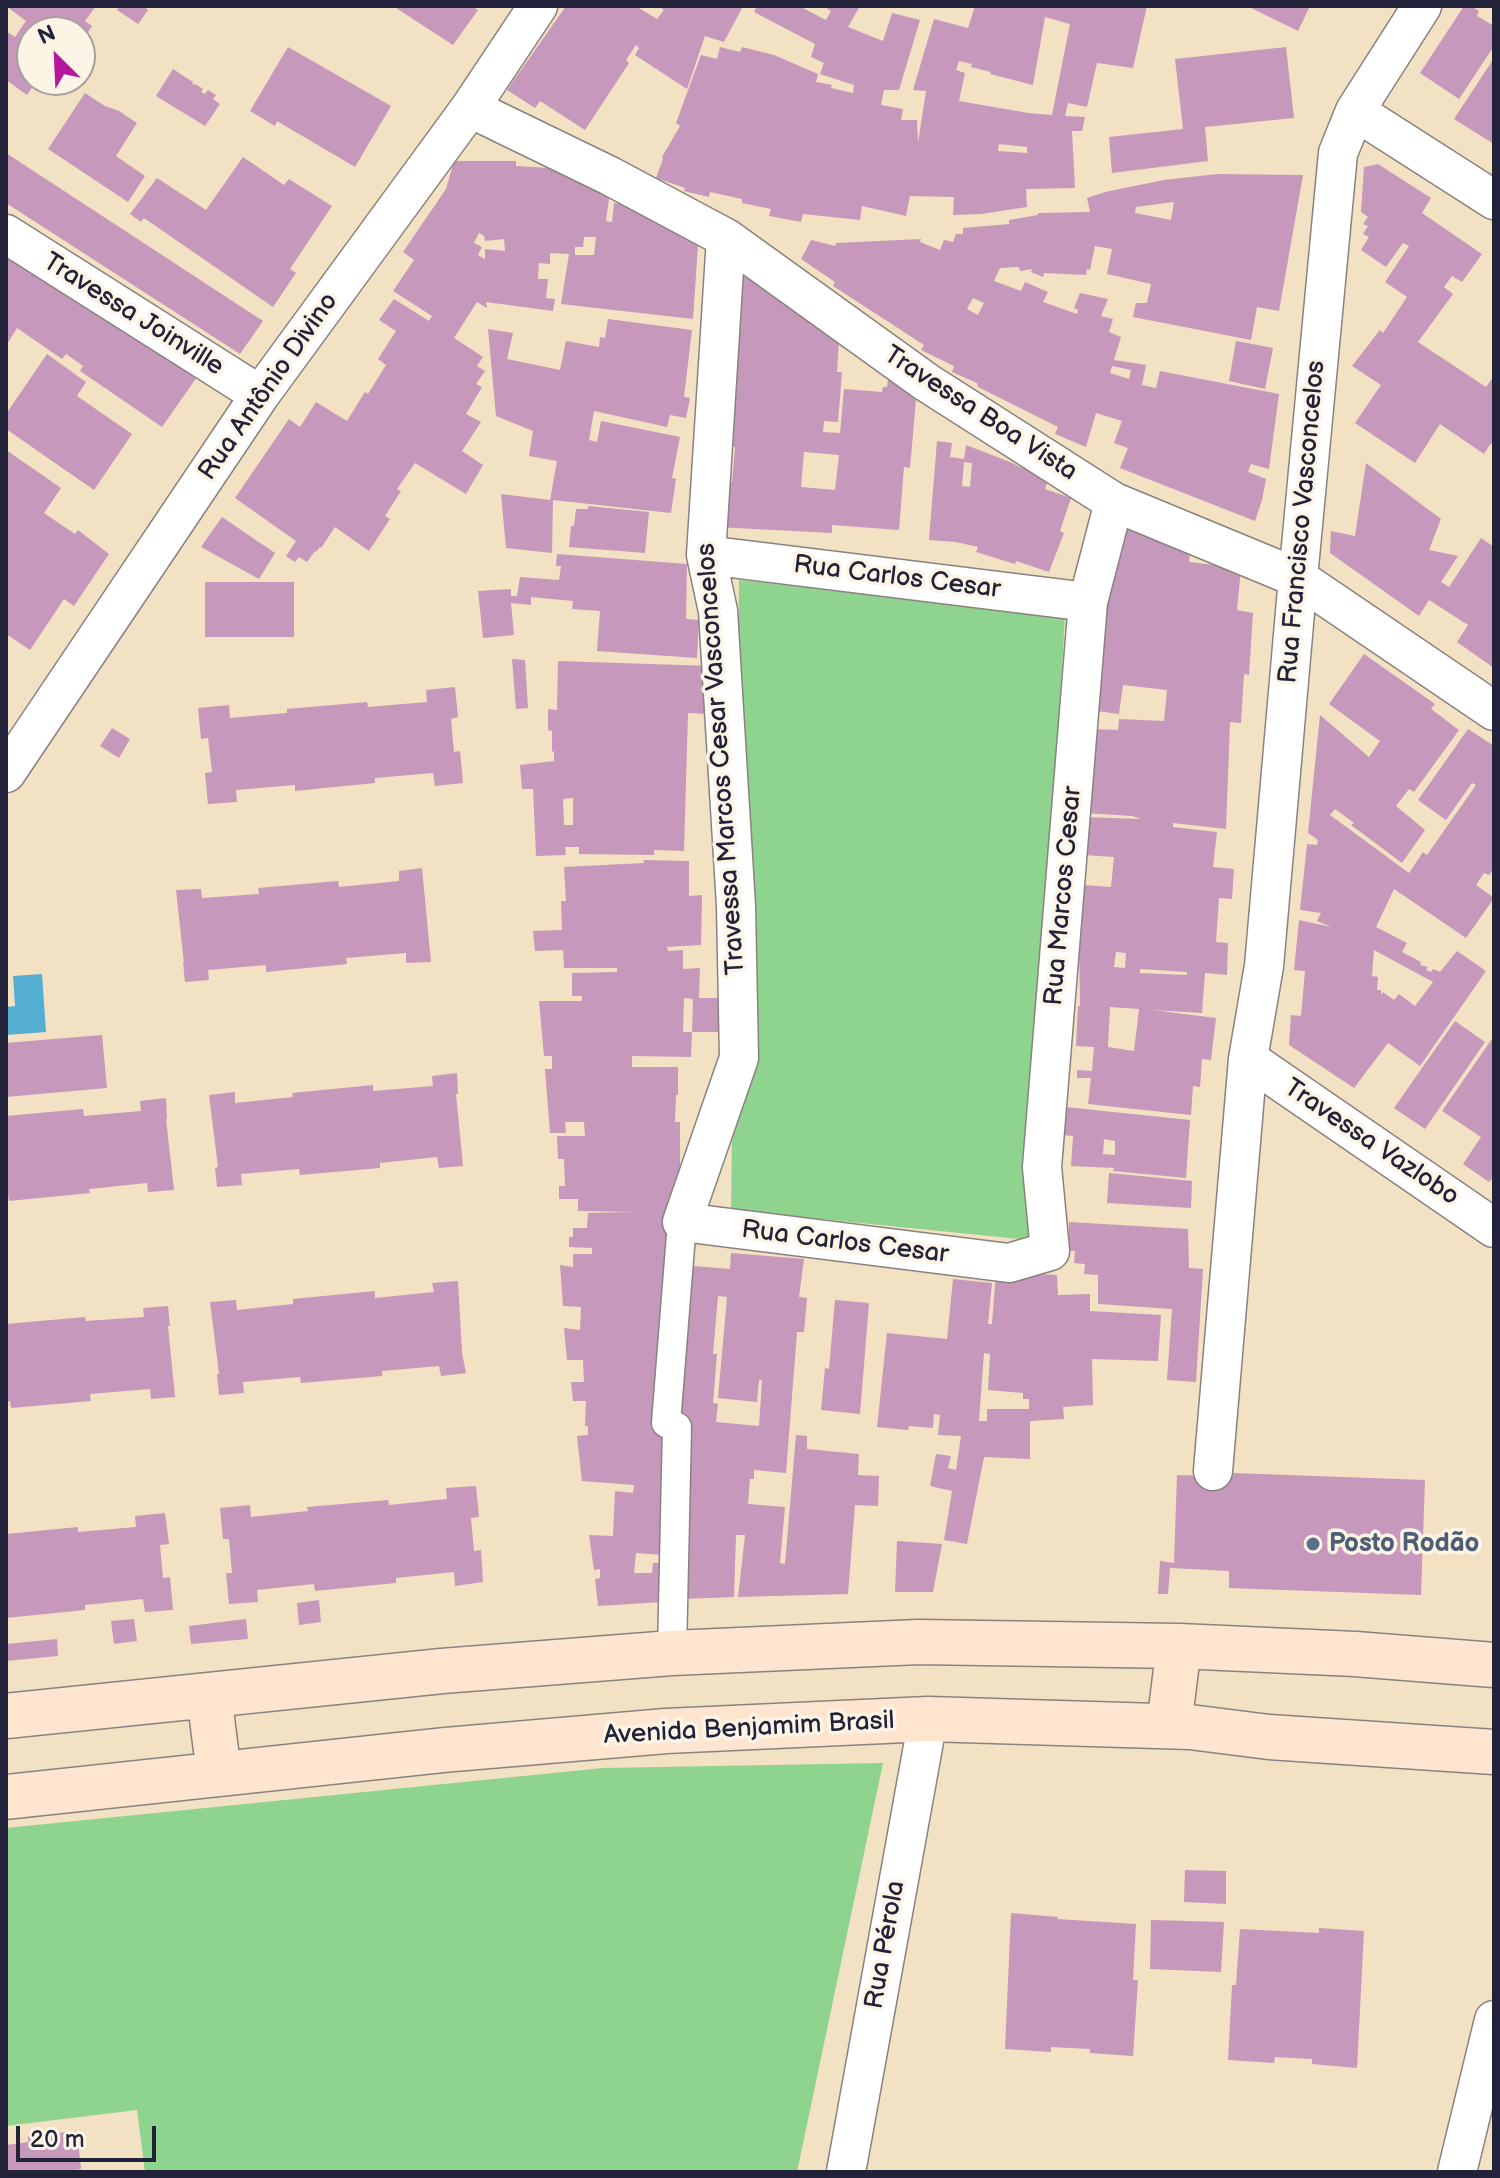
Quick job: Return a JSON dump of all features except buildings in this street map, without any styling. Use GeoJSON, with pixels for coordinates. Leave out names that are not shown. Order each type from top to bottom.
{"type":"FeatureCollection","features":[{"type":"Feature","properties":{"kind":"main road"},"geometry":{"type":"LineString","coordinates":[[6,1716],[442,1671],[672,1653],[918,1642],[1179,1646],[1355,1654],[1494,1665]]}},
{"type":"Feature","properties":{"kind":"main road"},"geometry":{"type":"LineString","coordinates":[[1169,1726],[1179,1646]]}},
{"type":"Feature","properties":{"kind":"main road"},"geometry":{"type":"LineString","coordinates":[[209,1695],[219,1774]]}},
{"type":"Feature","properties":{"kind":"main road","name":"Avenida Benjamim Brasil"},"geometry":{"type":"LineString","coordinates":[[6,1797],[444,1750],[666,1731],[928,1719],[1169,1726],[1269,1737],[1494,1752]]}},
{"type":"Feature","properties":{"kind":"street","name":"Rua Antônio Divino"},"geometry":{"type":"LineString","coordinates":[[6,773],[260,395],[470,108],[538,6]]}},
{"type":"Feature","properties":{"kind":"street","name":"Rua Francisco Vasconcelos"},"geometry":{"type":"LineString","coordinates":[[1213,1471],[1248,1059],[1264,966],[1338,153],[1355,111],[1422,6]]}},
{"type":"Feature","properties":{"kind":"street","name":"Travessa Boa Vista"},"geometry":{"type":"LineString","coordinates":[[470,108],[610,176],[726,238],[926,382],[1114,502],[1298,578],[1494,711]]}},
{"type":"Feature","properties":{"kind":"street"},"geometry":{"type":"LineString","coordinates":[[1355,111],[1494,200]]}},
{"type":"Feature","properties":{"kind":"street","name":"Travessa Joinville"},"geometry":{"type":"LineString","coordinates":[[6,234],[260,395]]}},
{"type":"Feature","properties":{"kind":"street","name":"Travessa Marcos Cesar Vasconcelos"},"geometry":{"type":"LineString","coordinates":[[682,1222],[739,1058],[736,906],[718,611],[706,555],[726,238]]}},
{"type":"Feature","properties":{"kind":"street","name":"Rua Marcos Cesar"},"geometry":{"type":"LineString","coordinates":[[1009,1263],[1050,1251],[1042,1167],[1088,602],[1114,502]]}},
{"type":"Feature","properties":{"kind":"street","name":"Rua Carlos Cesar"},"geometry":{"type":"LineString","coordinates":[[706,555],[1088,602]]}},
{"type":"Feature","properties":{"kind":"street","name":"Travessa Vazlobo"},"geometry":{"type":"LineString","coordinates":[[1248,1059],[1494,1228]]}},
{"type":"Feature","properties":{"kind":"street"},"geometry":{"type":"LineString","coordinates":[[672,1653],[677,1427],[666,1423],[682,1222]]}},
{"type":"Feature","properties":{"kind":"street","name":"Rua Carlos Cesar"},"geometry":{"type":"LineString","coordinates":[[682,1222],[1009,1263]]}},
{"type":"Feature","properties":{"kind":"street","name":"Rua Pérola"},"geometry":{"type":"LineString","coordinates":[[846,2172],[928,1719]]}},
{"type":"Feature","properties":{"kind":"street"},"geometry":{"type":"LineString","coordinates":[[1457,2172],[1494,2020]]}},
{"type":"Feature","properties":{"kind":"green space"},"geometry":{"type":"Polygon","coordinates":[[[739,580],[1065,616],[1029,1240],[731,1210],[739,580]]]}},
{"type":"Feature","properties":{"kind":"green space"},"geometry":{"type":"Polygon","coordinates":[[[883,1763],[797,2172],[145,2172],[137,2110],[6,2126],[6,1828],[603,1768],[883,1763]]]}},
{"type":"Feature","properties":{"kind":"water"},"geometry":{"type":"Polygon","coordinates":[[[42,974],[46,1032],[6,1035],[6,1007],[15,1006],[13,976],[42,974]]]}},
{"type":"Feature","properties":{"kind":"place","name":"Posto Rodão"},"geometry":{"type":"Point","coordinates":[1313,1544]}}]}
